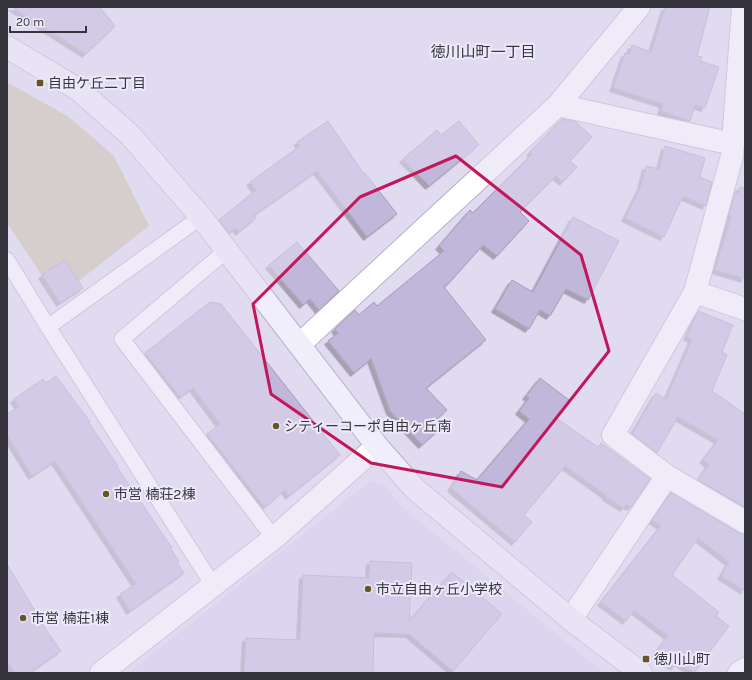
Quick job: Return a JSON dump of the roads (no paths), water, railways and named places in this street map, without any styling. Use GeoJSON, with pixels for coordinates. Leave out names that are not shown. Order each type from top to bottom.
{"type":"FeatureCollection","features":[{"type":"Feature","properties":{"kind":"street"},"geometry":{"type":"LineString","coordinates":[[300,344],[558,105],[640,7]]}},
{"type":"Feature","properties":{"kind":"street"},"geometry":{"type":"LineString","coordinates":[[743,7],[737,152],[695,292],[613,435],[667,476],[745,522]]}},
{"type":"Feature","properties":{"kind":"street"},"geometry":{"type":"LineString","coordinates":[[7,47],[79,90],[130,135],[201,217],[377,446],[415,489],[571,619],[642,673]]}},
{"type":"Feature","properties":{"kind":"street"},"geometry":{"type":"LineString","coordinates":[[558,105],[737,152]]}},
{"type":"Feature","properties":{"kind":"street"},"geometry":{"type":"LineString","coordinates":[[695,292],[745,309]]}},
{"type":"Feature","properties":{"kind":"street"},"geometry":{"type":"LineString","coordinates":[[101,673],[274,538],[377,446]]}},
{"type":"Feature","properties":{"kind":"street"},"geometry":{"type":"LineString","coordinates":[[571,619],[667,476]]}},
{"type":"Feature","properties":{"kind":"street"},"geometry":{"type":"LineString","coordinates":[[739,673],[745,669]]}},
{"type":"Feature","properties":{"kind":"lane"},"geometry":{"type":"LineString","coordinates":[[48,327],[201,217]]}},
{"type":"Feature","properties":{"kind":"lane"},"geometry":{"type":"LineString","coordinates":[[227,250],[122,339],[274,538]]}},
{"type":"Feature","properties":{"kind":"lane"},"geometry":{"type":"LineString","coordinates":[[7,260],[48,327],[213,585]]}},
{"type":"Feature","properties":{"kind":"place","name":"自由ケ丘二丁目"},"geometry":{"type":"Point","coordinates":[40,83]}},
{"type":"Feature","properties":{"kind":"place","name":"シティーコーポ自由ヶ丘南"},"geometry":{"type":"Point","coordinates":[276,426]}},
{"type":"Feature","properties":{"kind":"place","name":"市営 楠荘2棟"},"geometry":{"type":"Point","coordinates":[106,494]}},
{"type":"Feature","properties":{"kind":"place","name":"市立自由ヶ丘小学校"},"geometry":{"type":"Point","coordinates":[368,589]}},
{"type":"Feature","properties":{"kind":"place","name":"市営 楠荘1棟"},"geometry":{"type":"Point","coordinates":[23,618]}},
{"type":"Feature","properties":{"kind":"place","name":"徳川山町"},"geometry":{"type":"Point","coordinates":[646,659]}},
{"type":"Feature","properties":{"kind":"district","name":"徳川山町一丁目"},"geometry":{"type":"Point","coordinates":[483,52]}}]}
